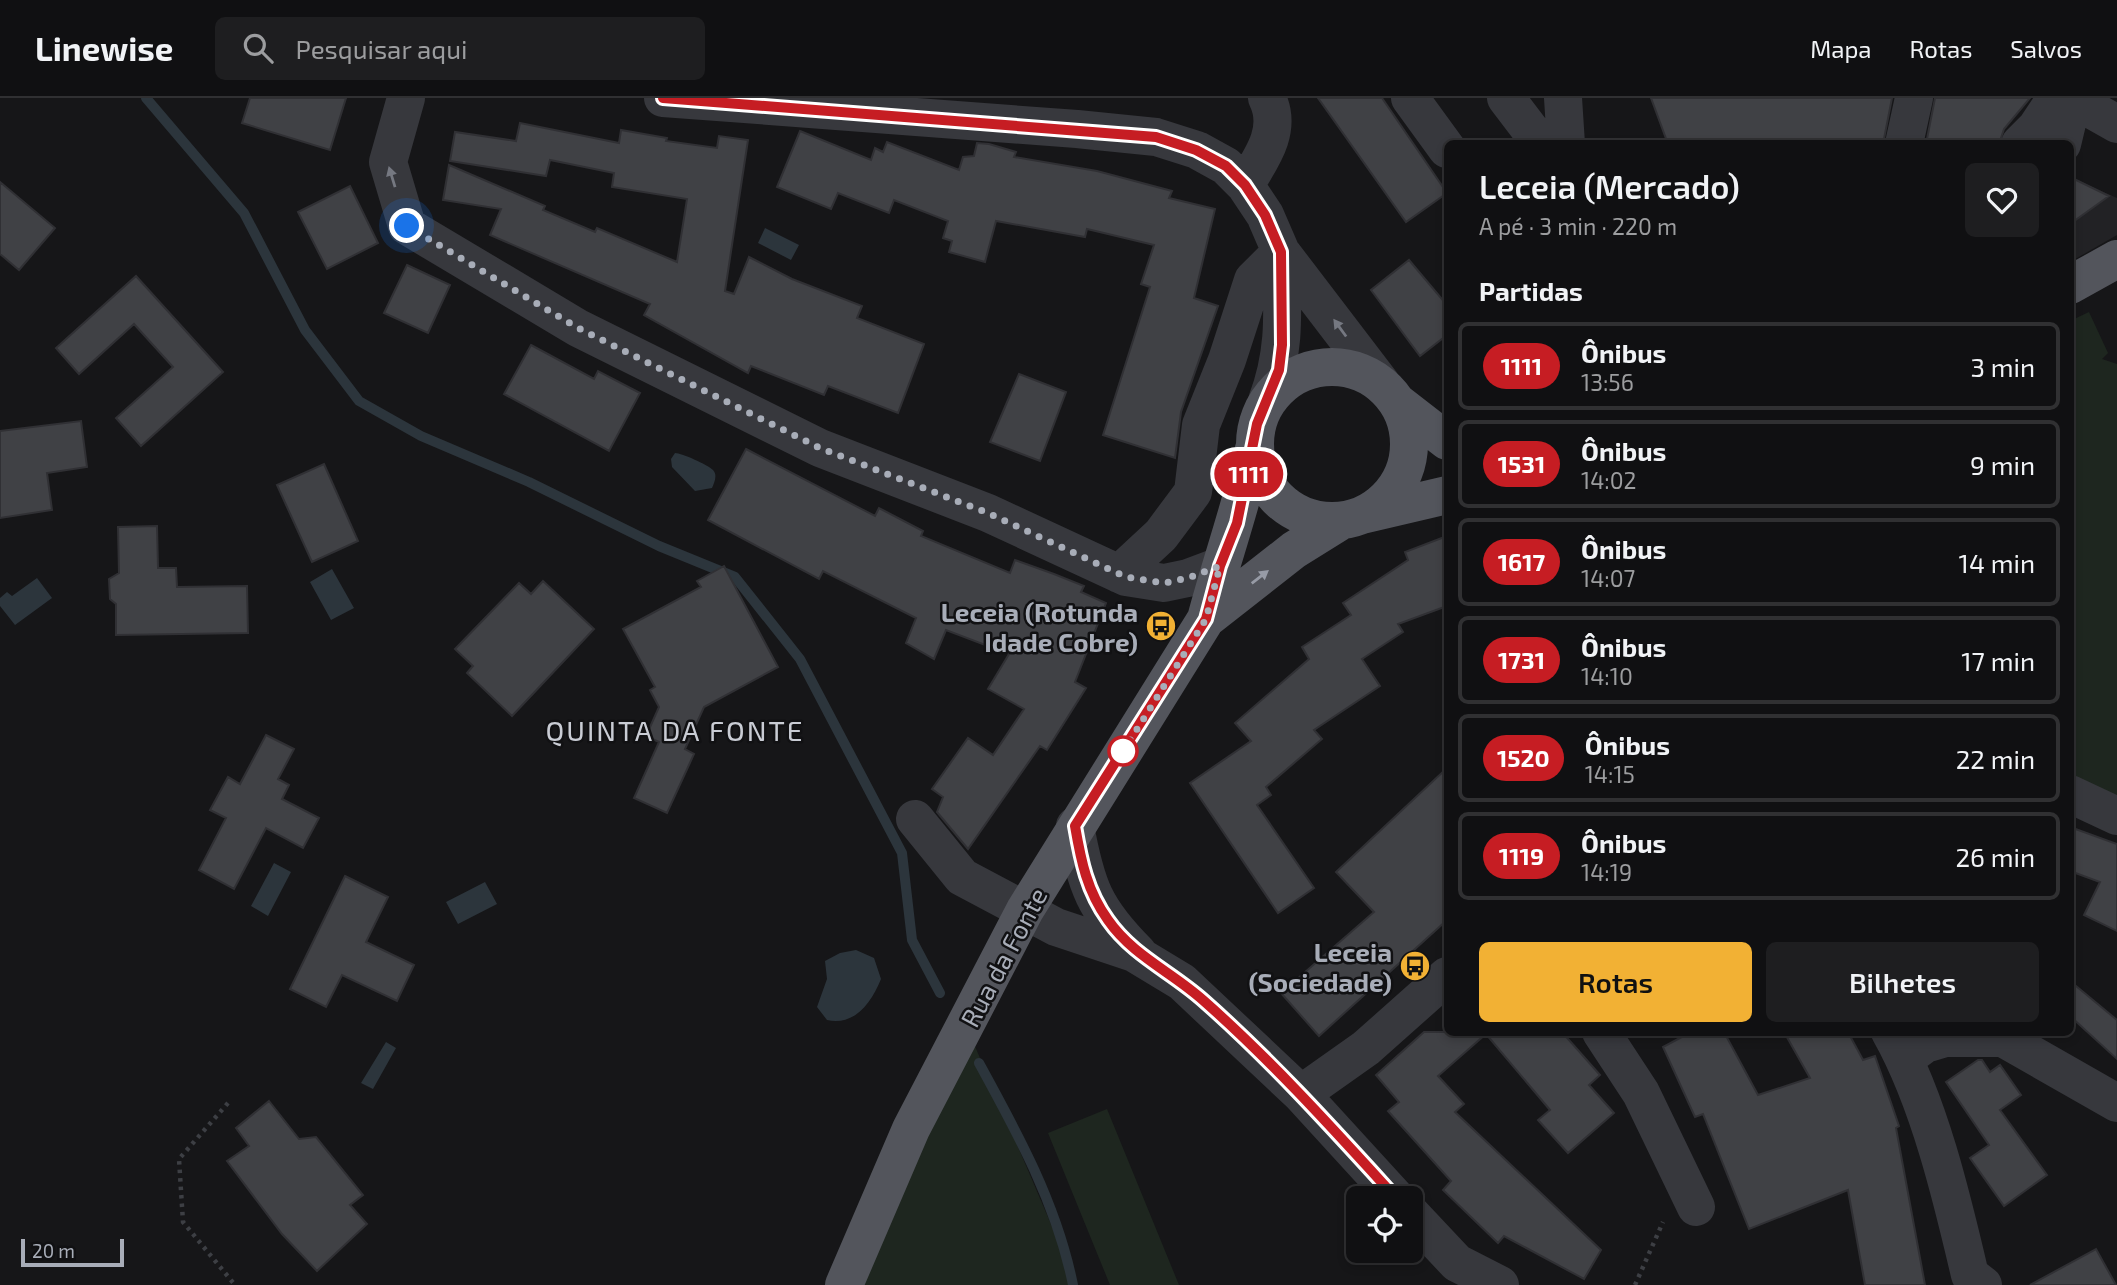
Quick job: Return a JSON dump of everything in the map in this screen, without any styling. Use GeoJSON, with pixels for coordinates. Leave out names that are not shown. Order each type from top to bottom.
{"type":"FeatureCollection","features":[{"type":"Feature","properties":{"kind":"main road"},"geometry":{"type":"LineString","coordinates":[[2074,283],[2117,259]]}},
{"type":"Feature","properties":{"kind":"main road"},"geometry":{"type":"LineString","coordinates":[[1444,439],[1389,393],[1357,371],[1332,367],[1306,371],[1284,383],[1267,401],[1257,424],[1254,449],[1259,473],[1272,494],[1291,510],[1314,520],[1352,518],[1444,496]]}},
{"type":"Feature","properties":{"kind":"main road"},"geometry":{"type":"LineString","coordinates":[[1352,518],[1386,500],[1401,479],[1409,454],[1408,428],[1389,393]]}},
{"type":"Feature","properties":{"kind":"main road","name":"Rua da Fonte"},"geometry":{"type":"LineString","coordinates":[[844,1285],[911,1129],[1025,910],[1198,631],[1237,523],[1254,449]]}},
{"type":"Feature","properties":{"kind":"main road","name":"Rua da Fonte"},"geometry":{"type":"LineString","coordinates":[[1198,631],[1294,550],[1352,518]]}},
{"type":"Feature","properties":{"kind":"street"},"geometry":{"type":"LineString","coordinates":[[406,98],[388,162],[407,226],[578,328],[820,448],[988,513],[1119,574],[1164,583],[1188,578],[1220,566]]}},
{"type":"Feature","properties":{"kind":"street"},"geometry":{"type":"LineString","coordinates":[[663,98],[1156,137],[1206,155],[1226,166],[1245,185],[1265,215],[1281,252],[1389,393]]}},
{"type":"Feature","properties":{"kind":"street"},"geometry":{"type":"LineString","coordinates":[[1410,98],[1444,145]]}},
{"type":"Feature","properties":{"kind":"street"},"geometry":{"type":"LineString","coordinates":[[1506,98],[1538,140]]}},
{"type":"Feature","properties":{"kind":"street"},"geometry":{"type":"LineString","coordinates":[[1563,98],[1566,140]]}},
{"type":"Feature","properties":{"kind":"street"},"geometry":{"type":"LineString","coordinates":[[1906,140],[1914,98]]}},
{"type":"Feature","properties":{"kind":"street"},"geometry":{"type":"LineString","coordinates":[[2068,98],[2117,124]]}},
{"type":"Feature","properties":{"kind":"street"},"geometry":{"type":"LineString","coordinates":[[2024,140],[2068,98]]}},
{"type":"Feature","properties":{"kind":"street"},"geometry":{"type":"LineString","coordinates":[[2063,140],[2068,98]]}},
{"type":"Feature","properties":{"kind":"street"},"geometry":{"type":"LineString","coordinates":[[1245,185],[1269,146],[1271,99]]}},
{"type":"Feature","properties":{"kind":"street"},"geometry":{"type":"LineString","coordinates":[[1119,574],[1161,535],[1193,492],[1201,425],[1227,360],[1253,280],[1281,252]]}},
{"type":"Feature","properties":{"kind":"street"},"geometry":{"type":"LineString","coordinates":[[1267,401],[1279,370],[1282,345],[1281,252]]}},
{"type":"Feature","properties":{"kind":"street"},"geometry":{"type":"LineString","coordinates":[[2074,796],[2117,816]]}},
{"type":"Feature","properties":{"kind":"street"},"geometry":{"type":"LineString","coordinates":[[915,819],[962,877],[1056,927],[1142,957],[1182,982],[1301,1094],[1385,1186]]}},
{"type":"Feature","properties":{"kind":"street"},"geometry":{"type":"LineString","coordinates":[[1075,826],[1088,889],[1110,923],[1142,957]]}},
{"type":"Feature","properties":{"kind":"street"},"geometry":{"type":"LineString","coordinates":[[1301,1094],[1366,1048],[1444,979]]}},
{"type":"Feature","properties":{"kind":"street"},"geometry":{"type":"LineString","coordinates":[[1604,1036],[1641,1093],[1689,1194]]}},
{"type":"Feature","properties":{"kind":"street"},"geometry":{"type":"LineString","coordinates":[[1974,1282],[1955,1214],[1897,1046],[1925,1044],[1945,1038],[2003,1038],[2117,1103]]}},
{"type":"Feature","properties":{"kind":"street"},"geometry":{"type":"LineString","coordinates":[[1423,1230],[1457,1274],[1500,1285]]}},
{"type":"Feature","properties":{"kind":"path"},"geometry":{"type":"LineString","coordinates":[[228,1103],[179,1159],[183,1222],[235,1285]]}},
{"type":"Feature","properties":{"kind":"path"},"geometry":{"type":"LineString","coordinates":[[1635,1285],[1689,1194]]}},
{"type":"Feature","properties":{"kind":"shaded area"},"geometry":{"type":"Polygon","coordinates":[[[2074,179],[2117,198],[2117,235],[2074,260],[2074,179]]]}},
{"type":"Feature","properties":{"kind":"shaded area"},"geometry":{"type":"Polygon","coordinates":[[[765,228],[799,245],[791,260],[758,243],[765,228]]]}},
{"type":"Feature","properties":{"kind":"shaded area"},"geometry":{"type":"Polygon","coordinates":[[[2089,312],[2108,353],[2102,359],[2117,364],[2117,796],[2074,779],[2074,319],[2089,312]]]}},
{"type":"Feature","properties":{"kind":"shaded area"},"geometry":{"type":"Polygon","coordinates":[[[675,453],[713,470],[715,481],[712,488],[695,491],[672,467],[671,459],[675,453]]]}},
{"type":"Feature","properties":{"kind":"shaded area"},"geometry":{"type":"Polygon","coordinates":[[[332,569],[354,608],[331,620],[310,582],[332,569]]]}},
{"type":"Feature","properties":{"kind":"shaded area"},"geometry":{"type":"Polygon","coordinates":[[[37,578],[52,598],[15,625],[0,606],[0,598],[7,592],[12,596],[37,578]]]}},
{"type":"Feature","properties":{"kind":"shaded area"},"geometry":{"type":"Polygon","coordinates":[[[274,863],[291,872],[268,916],[251,906],[274,863]]]}},
{"type":"Feature","properties":{"kind":"shaded area"},"geometry":{"type":"Polygon","coordinates":[[[485,882],[497,904],[458,924],[446,902],[485,882]]]}},
{"type":"Feature","properties":{"kind":"shaded area"},"geometry":{"type":"Polygon","coordinates":[[[856,950],[874,958],[881,979],[861,1011],[846,1020],[827,1020],[817,1007],[827,979],[825,961],[840,953],[856,950]]]}},
{"type":"Feature","properties":{"kind":"shaded area"},"geometry":{"type":"Polygon","coordinates":[[[971,1037],[1077,1285],[853,1285],[971,1037]]]}},
{"type":"Feature","properties":{"kind":"shaded area"},"geometry":{"type":"Polygon","coordinates":[[[386,1042],[396,1048],[373,1089],[361,1083],[386,1042]]]}},
{"type":"Feature","properties":{"kind":"shaded area"},"geometry":{"type":"Polygon","coordinates":[[[1107,1109],[1179,1285],[1110,1285],[1048,1133],[1107,1109]]]}},
{"type":"Feature","properties":{"kind":"building"},"geometry":{"type":"Polygon","coordinates":[[[250,98],[346,98],[330,150],[242,123],[250,98]]]}},
{"type":"Feature","properties":{"kind":"building"},"geometry":{"type":"Polygon","coordinates":[[[1318,98],[1382,98],[1444,189],[1444,195],[1406,222],[1318,98]]]}},
{"type":"Feature","properties":{"kind":"building"},"geometry":{"type":"Polygon","coordinates":[[[1651,98],[1892,98],[1884,140],[1667,140],[1651,98]]]}},
{"type":"Feature","properties":{"kind":"building"},"geometry":{"type":"Polygon","coordinates":[[[1935,98],[2030,98],[2004,129],[2000,140],[1927,140],[1935,98]]]}},
{"type":"Feature","properties":{"kind":"building"},"geometry":{"type":"Polygon","coordinates":[[[520,123],[619,143],[621,130],[667,138],[666,141],[717,148],[719,136],[748,140],[725,291],[734,294],[749,257],[792,279],[862,306],[857,318],[924,344],[898,413],[828,386],[824,395],[751,366],[748,373],[644,315],[650,304],[490,235],[501,209],[443,200],[449,165],[545,206],[543,210],[595,232],[597,228],[677,262],[687,199],[612,187],[614,173],[550,160],[546,176],[450,161],[455,132],[516,141],[520,123]]]}},
{"type":"Feature","properties":{"kind":"building"},"geometry":{"type":"Polygon","coordinates":[[[800,131],[871,160],[875,148],[883,152],[887,142],[959,170],[963,157],[974,156],[977,143],[989,144],[1016,152],[1014,157],[1097,171],[1172,191],[1169,198],[1215,209],[1194,298],[1218,306],[1181,412],[1175,458],[1103,435],[1150,287],[1141,284],[1154,245],[1087,229],[1085,237],[996,221],[985,262],[949,252],[952,241],[943,238],[948,221],[894,200],[889,213],[838,193],[831,209],[777,187],[800,131]]]}},
{"type":"Feature","properties":{"kind":"building"},"geometry":{"type":"Polygon","coordinates":[[[2074,179],[2109,196],[2074,221],[2074,179]]]}},
{"type":"Feature","properties":{"kind":"building"},"geometry":{"type":"Polygon","coordinates":[[[0,182],[55,228],[19,270],[0,254],[0,182]]]}},
{"type":"Feature","properties":{"kind":"building"},"geometry":{"type":"Polygon","coordinates":[[[350,186],[378,243],[327,269],[298,212],[350,186]]]}},
{"type":"Feature","properties":{"kind":"building"},"geometry":{"type":"Polygon","coordinates":[[[1409,260],[1444,301],[1444,337],[1420,356],[1371,290],[1409,260]]]}},
{"type":"Feature","properties":{"kind":"building"},"geometry":{"type":"Polygon","coordinates":[[[407,265],[450,285],[428,333],[384,313],[407,265]]]}},
{"type":"Feature","properties":{"kind":"building"},"geometry":{"type":"Polygon","coordinates":[[[136,276],[223,372],[141,446],[116,418],[173,367],[134,324],[79,374],[56,348],[136,276]]]}},
{"type":"Feature","properties":{"kind":"building"},"geometry":{"type":"Polygon","coordinates":[[[531,345],[594,379],[598,371],[640,393],[609,451],[504,394],[531,345]]]}},
{"type":"Feature","properties":{"kind":"building"},"geometry":{"type":"Polygon","coordinates":[[[1019,374],[1066,392],[1040,461],[990,442],[1019,374]]]}},
{"type":"Feature","properties":{"kind":"building"},"geometry":{"type":"Polygon","coordinates":[[[81,421],[87,467],[47,473],[52,510],[0,518],[0,431],[81,421]]]}},
{"type":"Feature","properties":{"kind":"building"},"geometry":{"type":"Polygon","coordinates":[[[746,449],[875,516],[879,508],[923,531],[921,536],[1010,573],[1015,560],[1054,574],[1084,586],[1081,592],[1106,603],[1075,682],[1086,688],[1047,750],[1040,746],[968,849],[937,812],[943,797],[932,789],[968,738],[993,755],[1024,709],[988,689],[1009,654],[946,630],[934,659],[906,643],[916,618],[823,571],[819,579],[708,520],[746,449]]]}},
{"type":"Feature","properties":{"kind":"building"},"geometry":{"type":"Polygon","coordinates":[[[324,464],[358,541],[312,562],[277,485],[324,464]]]}},
{"type":"Feature","properties":{"kind":"building"},"geometry":{"type":"Polygon","coordinates":[[[157,526],[158,568],[176,568],[177,587],[247,586],[248,633],[116,635],[116,604],[110,599],[109,579],[119,573],[118,527],[157,526]]]}},
{"type":"Feature","properties":{"kind":"building"},"geometry":{"type":"Polygon","coordinates":[[[1444,537],[1444,607],[1398,624],[1403,632],[1362,659],[1380,686],[1314,730],[1322,739],[1266,787],[1271,795],[1257,805],[1314,888],[1278,913],[1190,783],[1251,741],[1235,723],[1309,659],[1302,647],[1351,615],[1343,603],[1408,560],[1405,552],[1444,537]]]}},
{"type":"Feature","properties":{"kind":"building"},"geometry":{"type":"Polygon","coordinates":[[[724,566],[778,667],[704,707],[685,749],[694,754],[667,813],[634,798],[659,742],[646,736],[659,707],[650,690],[655,687],[623,629],[701,587],[697,581],[724,566]]]}},
{"type":"Feature","properties":{"kind":"building"},"geometry":{"type":"Polygon","coordinates":[[[543,581],[594,629],[512,716],[467,673],[473,666],[455,649],[519,583],[531,594],[543,581]]]}},
{"type":"Feature","properties":{"kind":"building"},"geometry":{"type":"Polygon","coordinates":[[[266,735],[294,749],[278,779],[289,785],[282,799],[319,818],[303,848],[266,828],[234,889],[199,870],[226,818],[210,810],[228,777],[240,784],[266,735]]]}},
{"type":"Feature","properties":{"kind":"building"},"geometry":{"type":"Polygon","coordinates":[[[1444,771],[1444,923],[1319,1036],[1281,993],[1374,912],[1336,872],[1444,771]]]}},
{"type":"Feature","properties":{"kind":"building"},"geometry":{"type":"Polygon","coordinates":[[[2074,828],[2117,844],[2117,931],[2084,915],[2100,882],[2074,872],[2074,828]]]}},
{"type":"Feature","properties":{"kind":"building"},"geometry":{"type":"Polygon","coordinates":[[[345,876],[388,897],[366,942],[414,965],[397,1001],[342,975],[326,1007],[290,989],[345,876]]]}},
{"type":"Feature","properties":{"kind":"building"},"geometry":{"type":"Polygon","coordinates":[[[2074,984],[2117,1020],[2117,1059],[2074,1020],[2074,984]]]}},
{"type":"Feature","properties":{"kind":"building"},"geometry":{"type":"Polygon","coordinates":[[[1424,1032],[1444,1032],[1444,1036],[1484,1036],[1438,1076],[1464,1104],[1455,1112],[1601,1250],[1584,1279],[1504,1236],[1498,1243],[1443,1190],[1451,1181],[1388,1111],[1399,1102],[1376,1075],[1424,1032]]]}},
{"type":"Feature","properties":{"kind":"building"},"geometry":{"type":"Polygon","coordinates":[[[1488,1036],[1566,1036],[1600,1075],[1589,1085],[1614,1113],[1568,1153],[1538,1120],[1550,1110],[1488,1036]]]}},
{"type":"Feature","properties":{"kind":"building"},"geometry":{"type":"Polygon","coordinates":[[[1684,1036],[1726,1036],[1758,1095],[1810,1078],[1786,1036],[1850,1036],[1863,1060],[1875,1056],[1899,1126],[1896,1128],[1925,1285],[1865,1285],[1848,1190],[1749,1229],[1703,1114],[1695,1117],[1663,1047],[1684,1036]]]}},
{"type":"Feature","properties":{"kind":"building"},"geometry":{"type":"Polygon","coordinates":[[[1982,1060],[1990,1072],[2000,1065],[2021,1095],[2000,1110],[2047,1175],[2004,1206],[1970,1158],[1989,1145],[1946,1082],[1982,1060]]]}},
{"type":"Feature","properties":{"kind":"building"},"geometry":{"type":"Polygon","coordinates":[[[269,1101],[299,1139],[316,1137],[363,1195],[350,1205],[367,1224],[317,1271],[282,1234],[227,1161],[249,1146],[236,1128],[269,1101]]]}},
{"type":"Feature","properties":{"kind":"building"},"geometry":{"type":"Polygon","coordinates":[[[2096,1249],[2116,1285],[2030,1285],[2096,1249]]]}},
{"type":"Feature","properties":{"kind":"waterway"},"geometry":{"type":"LineString","coordinates":[[146,98],[244,213],[305,330],[359,401],[421,436],[529,482],[659,546],[735,577],[800,659],[902,853],[912,940],[940,993]]}},
{"type":"Feature","properties":{"kind":"waterway"},"geometry":{"type":"LineString","coordinates":[[979,1063],[1022,1143],[1047,1198],[1073,1285]]}},
{"type":"Feature","properties":{"kind":"bus line","name":"1111"},"geometry":{"type":"LineString","coordinates":[[663,98],[723,105],[1077,129],[1156,137],[1196,150],[1226,166],[1245,185],[1265,215],[1281,252],[1282,345],[1279,370],[1257,424],[1237,523],[1220,566],[1206,619],[1075,826],[1088,889],[1125,941],[1142,957],[1182,982],[1206,1002],[1301,1094],[1385,1186]]}},
{"type":"Feature","properties":{"kind":"place","name":"Leceia (Rotunda Idade Cobre)"},"geometry":{"type":"Point","coordinates":[1161,626]}},
{"type":"Feature","properties":{"kind":"place","name":"Leceia (Sociedade)"},"geometry":{"type":"Point","coordinates":[1415,966]}},
{"type":"Feature","properties":{"kind":"district","name":"QUINTA DA FONTE"},"geometry":{"type":"Point","coordinates":[675,730]}},
{"type":"Feature","properties":{"kind":"route"},"geometry":{"type":"LineString","coordinates":[[407,226],[578,328],[820,448],[988,513],[1126,577],[1164,583],[1188,578],[1220,566],[1206,619],[1119,758],[1123,751]]}}]}
